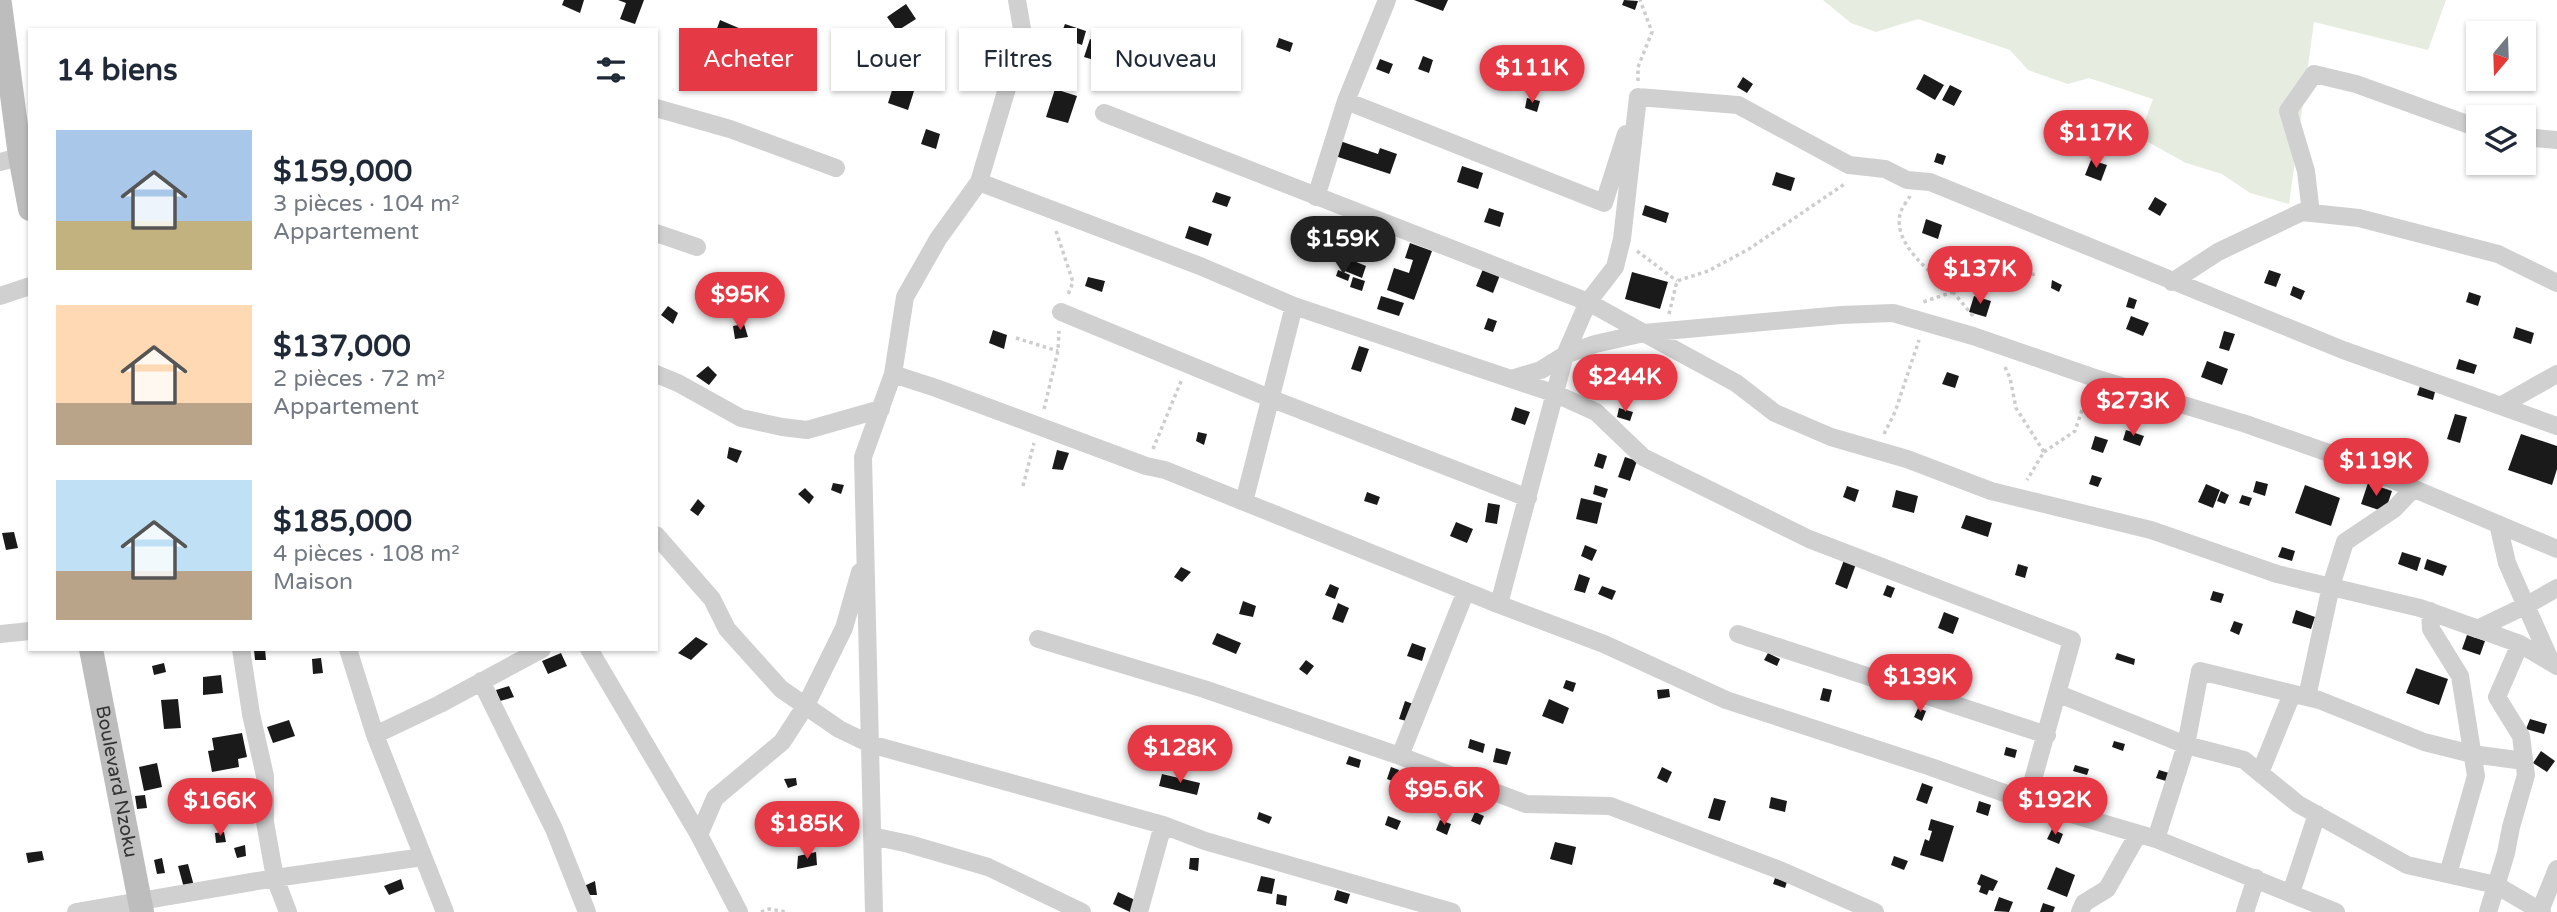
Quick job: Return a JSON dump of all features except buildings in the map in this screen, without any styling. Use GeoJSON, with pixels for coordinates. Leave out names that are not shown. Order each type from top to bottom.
{"type":"FeatureCollection","features":[{"type":"Feature","properties":{"kind":"street"},"geometry":{"type":"LineString","coordinates":[[874,912],[863,457],[893,374],[905,298],[938,239],[979,182],[1023,35],[1017,0]]}},
{"type":"Feature","properties":{"kind":"street"},"geometry":{"type":"LineString","coordinates":[[1316,197],[1346,102],[1387,0]]}},
{"type":"Feature","properties":{"kind":"street"},"geometry":{"type":"LineString","coordinates":[[1,20],[17,157],[28,201]]}},
{"type":"Feature","properties":{"kind":"street"},"geometry":{"type":"LineString","coordinates":[[2311,213],[2306,171],[2288,111],[2314,75],[2356,84],[2466,124]]}},
{"type":"Feature","properties":{"kind":"street"},"geometry":{"type":"LineString","coordinates":[[1346,102],[1604,203],[1638,97]]}},
{"type":"Feature","properties":{"kind":"street"},"geometry":{"type":"LineString","coordinates":[[1638,97],[1738,105],[1849,165],[1885,169],[1907,180],[1930,182],[2343,350],[2557,426]]}},
{"type":"Feature","properties":{"kind":"street"},"geometry":{"type":"LineString","coordinates":[[1499,604],[1565,355],[1588,302],[1615,267],[1622,239],[1638,97]]}},
{"type":"Feature","properties":{"kind":"street"},"geometry":{"type":"LineString","coordinates":[[658,109],[730,129],[836,168]]}},
{"type":"Feature","properties":{"kind":"street"},"geometry":{"type":"LineString","coordinates":[[1104,113],[1588,302],[1736,383],[1775,413],[1831,437],[1907,459],[1991,491],[2151,530],[2277,574],[2430,611],[2520,644],[2554,664]]}},
{"type":"Feature","properties":{"kind":"street"},"geometry":{"type":"LineString","coordinates":[[2536,138],[2557,140]]}},
{"type":"Feature","properties":{"kind":"street"},"geometry":{"type":"LineString","coordinates":[[979,182],[1200,266],[1294,306],[1556,394],[1596,412],[1643,457],[1809,539],[2072,640],[2027,801]]}},
{"type":"Feature","properties":{"kind":"street"},"geometry":{"type":"LineString","coordinates":[[2172,282],[2218,252],[2302,212],[2359,218],[2498,254],[2557,284]]}},
{"type":"Feature","properties":{"kind":"street"},"geometry":{"type":"LineString","coordinates":[[658,234],[697,247]]}},
{"type":"Feature","properties":{"kind":"street"},"geometry":{"type":"LineString","coordinates":[[0,296],[28,287]]}},
{"type":"Feature","properties":{"kind":"street"},"geometry":{"type":"LineString","coordinates":[[1244,502],[1294,306]]}},
{"type":"Feature","properties":{"kind":"street"},"geometry":{"type":"LineString","coordinates":[[1061,312],[1272,399],[1528,498]]}},
{"type":"Feature","properties":{"kind":"street"},"geometry":{"type":"LineString","coordinates":[[1511,379],[1541,370],[1565,355],[1595,344],[1644,333],[1894,313],[1995,343],[2329,453],[2557,549]]}},
{"type":"Feature","properties":{"kind":"street"},"geometry":{"type":"LineString","coordinates":[[893,374],[936,387],[1146,466],[1165,470],[1466,591],[1604,643],[1726,700],[2027,801],[2156,839],[2336,912]]}},
{"type":"Feature","properties":{"kind":"street"},"geometry":{"type":"LineString","coordinates":[[2502,405],[2557,374]]}},
{"type":"Feature","properties":{"kind":"street"},"geometry":{"type":"LineString","coordinates":[[658,375],[741,418],[782,427],[807,430],[881,409]]}},
{"type":"Feature","properties":{"kind":"street"},"geometry":{"type":"LineString","coordinates":[[2260,772],[2299,696],[2345,542],[2394,509],[2413,489]]}},
{"type":"Feature","properties":{"kind":"street"},"geometry":{"type":"LineString","coordinates":[[2498,524],[2507,563],[2554,664]]}},
{"type":"Feature","properties":{"kind":"street"},"geometry":{"type":"LineString","coordinates":[[658,537],[712,599],[727,629],[782,689],[839,729],[870,744],[1163,825],[1205,841],[1452,912]]}},
{"type":"Feature","properties":{"kind":"street"},"geometry":{"type":"LineString","coordinates":[[699,835],[715,798],[782,742],[806,705],[844,628],[865,552]]}},
{"type":"Feature","properties":{"kind":"street"},"geometry":{"type":"LineString","coordinates":[[2477,629],[2557,588]]}},
{"type":"Feature","properties":{"kind":"street"},"geometry":{"type":"LineString","coordinates":[[1401,755],[1466,591]]}},
{"type":"Feature","properties":{"kind":"street"},"geometry":{"type":"LineString","coordinates":[[2430,611],[2431,629],[2460,676],[2476,776],[2448,874]]}},
{"type":"Feature","properties":{"kind":"street"},"geometry":{"type":"LineString","coordinates":[[0,634],[28,631]]}},
{"type":"Feature","properties":{"kind":"street"},"geometry":{"type":"LineString","coordinates":[[1738,634],[2047,735]]}},
{"type":"Feature","properties":{"kind":"street"},"geometry":{"type":"LineString","coordinates":[[1038,639],[1204,689],[1401,755],[1526,804],[1610,806],[1782,871],[1875,912]]}},
{"type":"Feature","properties":{"kind":"street"},"geometry":{"type":"LineString","coordinates":[[2488,912],[2526,775],[2521,736],[2497,697],[2520,644]]}},
{"type":"Feature","properties":{"kind":"street","name":"Boulevard Nzoku"},"geometry":{"type":"LineString","coordinates":[[91,651],[141,907]]}},
{"type":"Feature","properties":{"kind":"street"},"geometry":{"type":"LineString","coordinates":[[242,651],[251,714],[265,776],[265,822],[275,878],[288,912]]}},
{"type":"Feature","properties":{"kind":"street"},"geometry":{"type":"LineString","coordinates":[[349,651],[375,735],[445,912]]}},
{"type":"Feature","properties":{"kind":"street"},"geometry":{"type":"LineString","coordinates":[[375,735],[538,651]]}},
{"type":"Feature","properties":{"kind":"street"},"geometry":{"type":"LineString","coordinates":[[590,651],[699,835],[739,912]]}},
{"type":"Feature","properties":{"kind":"street"},"geometry":{"type":"LineString","coordinates":[[2156,839],[2186,745],[2200,671],[2299,696],[2424,742],[2472,754],[2524,761]]}},
{"type":"Feature","properties":{"kind":"street"},"geometry":{"type":"LineString","coordinates":[[481,681],[554,829],[587,912]]}},
{"type":"Feature","properties":{"kind":"street"},"geometry":{"type":"LineString","coordinates":[[2059,694],[2186,745],[2245,760],[2298,804],[2407,865],[2497,885],[2541,911],[2557,869]]}},
{"type":"Feature","properties":{"kind":"street"},"geometry":{"type":"LineString","coordinates":[[2291,893],[2317,814]]}},
{"type":"Feature","properties":{"kind":"street"},"geometry":{"type":"LineString","coordinates":[[1139,912],[1163,825]]}},
{"type":"Feature","properties":{"kind":"street"},"geometry":{"type":"LineString","coordinates":[[2080,912],[2084,903],[2108,889],[2138,834]]}},
{"type":"Feature","properties":{"kind":"street"},"geometry":{"type":"LineString","coordinates":[[872,836],[988,867],[1082,912]]}},
{"type":"Feature","properties":{"kind":"street"},"geometry":{"type":"LineString","coordinates":[[76,912],[141,907],[275,878],[423,857]]}},
{"type":"Feature","properties":{"kind":"street"},"geometry":{"type":"LineString","coordinates":[[2245,912],[2256,878]]}},
{"type":"Feature","properties":{"kind":"path"},"geometry":{"type":"LineString","coordinates":[[1638,97],[1638,67],[1652,32],[1640,0]]}},
{"type":"Feature","properties":{"kind":"path"},"geometry":{"type":"LineString","coordinates":[[1677,281],[1707,271],[1749,249],[1786,222],[1824,200],[1867,167]]}},
{"type":"Feature","properties":{"kind":"path"},"geometry":{"type":"LineString","coordinates":[[1917,181],[1901,211],[1900,232],[1915,256],[1952,292],[1995,343],[2010,378],[2016,408],[2044,452]]}},
{"type":"Feature","properties":{"kind":"path"},"geometry":{"type":"LineString","coordinates":[[1023,486],[1058,351],[1061,312],[1073,282],[1061,241],[1045,207]]}},
{"type":"Feature","properties":{"kind":"path"},"geometry":{"type":"LineString","coordinates":[[1622,239],[1677,281]]}},
{"type":"Feature","properties":{"kind":"path"},"geometry":{"type":"LineString","coordinates":[[1952,292],[1996,277],[2038,274]]}},
{"type":"Feature","properties":{"kind":"path"},"geometry":{"type":"LineString","coordinates":[[1664,332],[1677,281]]}},
{"type":"Feature","properties":{"kind":"path"},"geometry":{"type":"LineString","coordinates":[[1876,450],[1895,412],[1924,321]]}},
{"type":"Feature","properties":{"kind":"path"},"geometry":{"type":"LineString","coordinates":[[1016,338],[1058,351]]}},
{"type":"Feature","properties":{"kind":"path"},"geometry":{"type":"LineString","coordinates":[[1146,466],[1188,364]]}},
{"type":"Feature","properties":{"kind":"path"},"geometry":{"type":"LineString","coordinates":[[2017,497],[2044,452],[2075,431],[2092,377]]}},
{"type":"Feature","properties":{"kind":"path"},"geometry":{"type":"LineString","coordinates":[[761,912],[769,909],[787,912]]}},
{"type":"Feature","properties":{"kind":"shaded area"},"geometry":{"type":"Polygon","coordinates":[[[1823,0],[2446,0],[2428,50],[2314,22],[2289,204],[2250,193],[2222,174],[2186,163],[2139,137],[2153,99],[2089,78],[2068,84],[2028,70],[2010,50],[1918,19],[1876,32],[1851,23],[1823,0]]]}}]}
